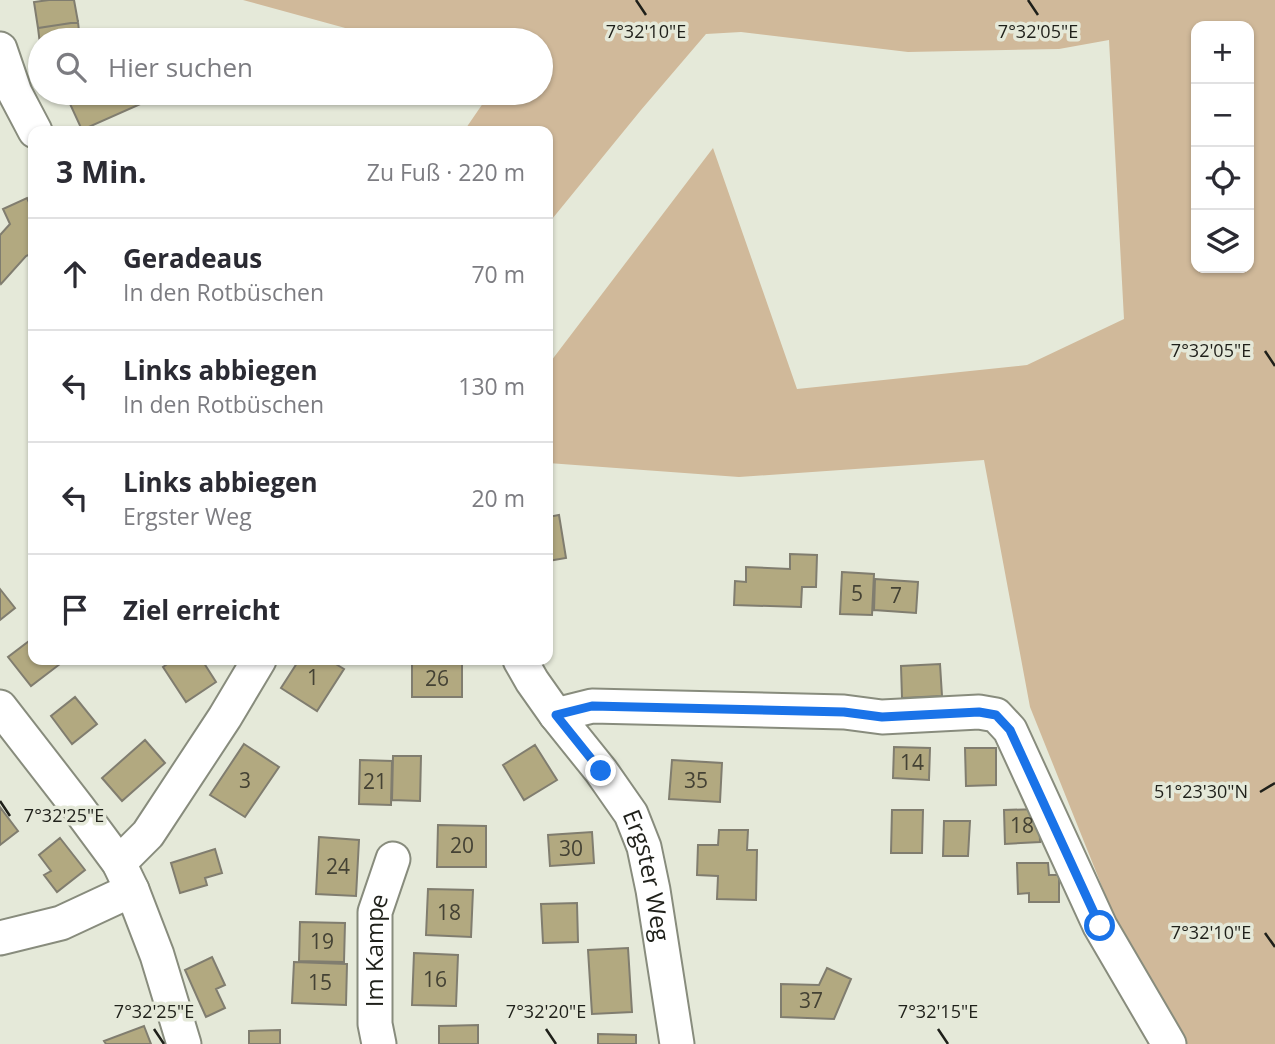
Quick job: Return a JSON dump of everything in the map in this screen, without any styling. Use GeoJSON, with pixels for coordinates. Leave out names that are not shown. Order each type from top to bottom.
{"type":"FeatureCollection","features":[{"type":"Feature","properties":{"kind":"street"},"geometry":{"type":"LineString","coordinates":[[0,49],[15,93],[32,126]]}},
{"type":"Feature","properties":{"kind":"street"},"geometry":{"type":"LineString","coordinates":[[0,938],[61,923],[125,877],[148,834],[256,665]]}},
{"type":"Feature","properties":{"kind":"street","name":"Ergster Weg"},"geometry":{"type":"LineString","coordinates":[[523,665],[556,715],[631,814],[644,847],[653,890],[677,1044]]}},
{"type":"Feature","properties":{"kind":"street"},"geometry":{"type":"LineString","coordinates":[[556,715],[592,706],[844,712],[882,717],[979,712],[996,715],[1010,730],[1100,926],[1170,1044]]}},
{"type":"Feature","properties":{"kind":"street"},"geometry":{"type":"LineString","coordinates":[[0,707],[79,809],[125,877],[156,955],[184,1044]]}},
{"type":"Feature","properties":{"kind":"street","name":"Im Kampe"},"geometry":{"type":"LineString","coordinates":[[379,1044],[375,1024],[375,912],[393,859]]}},
{"type":"Feature","properties":{"kind":"shaded area"},"geometry":{"type":"Polygon","coordinates":[[[243,0],[1275,0],[1275,1044],[1169,1044],[1120,947],[1105,894],[1030,707],[984,460],[739,477],[553,463],[553,358],[713,148],[797,389],[1027,365],[1124,319],[1109,40],[1059,49],[908,52],[741,32],[706,34],[553,218],[553,126],[467,126],[482,105],[553,105],[553,28],[345,28],[243,0]]]}},
{"type":"Feature","properties":{"kind":"building"},"geometry":{"type":"Polygon","coordinates":[[[74,0],[78,22],[38,28],[34,2],[74,0]]]}},
{"type":"Feature","properties":{"kind":"building"},"geometry":{"type":"Polygon","coordinates":[[[78,22],[79,28],[38,28],[78,22]]]}},
{"type":"Feature","properties":{"kind":"building"},"geometry":{"type":"Polygon","coordinates":[[[71,105],[138,105],[91,126],[80,126],[71,105]]]}},
{"type":"Feature","properties":{"kind":"building"},"geometry":{"type":"Polygon","coordinates":[[[27,198],[28,200],[28,255],[1,284],[0,235],[10,224],[3,209],[27,198]]]}},
{"type":"Feature","properties":{"kind":"building"},"geometry":{"type":"Polygon","coordinates":[[[559,515],[566,558],[553,560],[553,516],[559,515]]]}},
{"type":"Feature","properties":{"kind":"building"},"geometry":{"type":"Polygon","coordinates":[[[790,554],[817,555],[816,587],[802,587],[801,607],[734,605],[735,581],[746,582],[746,567],[790,569],[790,554]]]}},
{"type":"Feature","properties":{"kind":"building"},"geometry":{"type":"Polygon","coordinates":[[[842,572],[874,574],[872,615],[840,614],[842,572]]]}},
{"type":"Feature","properties":{"kind":"building"},"geometry":{"type":"Polygon","coordinates":[[[875,579],[918,582],[916,613],[874,610],[875,579]]]}},
{"type":"Feature","properties":{"kind":"building"},"geometry":{"type":"Polygon","coordinates":[[[0,589],[15,608],[0,620],[0,589]]]}},
{"type":"Feature","properties":{"kind":"building"},"geometry":{"type":"Polygon","coordinates":[[[28,642],[28,665],[59,665],[31,686],[8,657],[28,642]]]}},
{"type":"Feature","properties":{"kind":"building"},"geometry":{"type":"Polygon","coordinates":[[[940,664],[942,696],[902,698],[901,666],[940,664]]]}},
{"type":"Feature","properties":{"kind":"building"},"geometry":{"type":"Polygon","coordinates":[[[205,665],[216,682],[186,702],[163,667],[205,665]]]}},
{"type":"Feature","properties":{"kind":"building"},"geometry":{"type":"Polygon","coordinates":[[[296,665],[337,665],[344,669],[317,711],[281,688],[296,665]]]}},
{"type":"Feature","properties":{"kind":"building"},"geometry":{"type":"Polygon","coordinates":[[[412,665],[462,665],[462,697],[412,697],[412,665]]]}},
{"type":"Feature","properties":{"kind":"building"},"geometry":{"type":"Polygon","coordinates":[[[75,697],[97,724],[72,744],[51,716],[75,697]]]}},
{"type":"Feature","properties":{"kind":"building"},"geometry":{"type":"Polygon","coordinates":[[[145,740],[165,763],[122,801],[102,778],[145,740]]]}},
{"type":"Feature","properties":{"kind":"building"},"geometry":{"type":"Polygon","coordinates":[[[244,744],[279,767],[245,817],[210,795],[244,744]]]}},
{"type":"Feature","properties":{"kind":"building"},"geometry":{"type":"Polygon","coordinates":[[[535,745],[557,780],[524,800],[503,765],[535,745]]]}},
{"type":"Feature","properties":{"kind":"building"},"geometry":{"type":"Polygon","coordinates":[[[894,747],[930,748],[929,780],[893,778],[894,747]]]}},
{"type":"Feature","properties":{"kind":"building"},"geometry":{"type":"Polygon","coordinates":[[[965,748],[996,748],[996,785],[966,786],[965,748]]]}},
{"type":"Feature","properties":{"kind":"building"},"geometry":{"type":"Polygon","coordinates":[[[393,756],[421,756],[420,801],[392,800],[393,756]]]}},
{"type":"Feature","properties":{"kind":"building"},"geometry":{"type":"Polygon","coordinates":[[[360,760],[392,761],[391,805],[359,804],[360,760]]]}},
{"type":"Feature","properties":{"kind":"building"},"geometry":{"type":"Polygon","coordinates":[[[672,760],[722,763],[720,802],[669,799],[672,760]]]}},
{"type":"Feature","properties":{"kind":"building"},"geometry":{"type":"Polygon","coordinates":[[[0,807],[18,831],[0,845],[0,807]]]}},
{"type":"Feature","properties":{"kind":"building"},"geometry":{"type":"Polygon","coordinates":[[[1039,809],[1040,842],[1005,844],[1004,810],[1039,809]]]}},
{"type":"Feature","properties":{"kind":"building"},"geometry":{"type":"Polygon","coordinates":[[[892,810],[923,810],[922,853],[891,853],[892,810]]]}},
{"type":"Feature","properties":{"kind":"building"},"geometry":{"type":"Polygon","coordinates":[[[944,821],[970,821],[968,856],[943,856],[944,821]]]}},
{"type":"Feature","properties":{"kind":"building"},"geometry":{"type":"Polygon","coordinates":[[[438,825],[486,826],[486,867],[437,867],[438,825]]]}},
{"type":"Feature","properties":{"kind":"building"},"geometry":{"type":"Polygon","coordinates":[[[719,830],[748,830],[747,850],[757,850],[756,900],[717,899],[718,876],[697,875],[698,845],[718,845],[719,830]]]}},
{"type":"Feature","properties":{"kind":"building"},"geometry":{"type":"Polygon","coordinates":[[[592,832],[594,863],[550,866],[548,835],[592,832]]]}},
{"type":"Feature","properties":{"kind":"building"},"geometry":{"type":"Polygon","coordinates":[[[319,837],[359,840],[356,896],[316,894],[319,837]]]}},
{"type":"Feature","properties":{"kind":"building"},"geometry":{"type":"Polygon","coordinates":[[[60,838],[85,870],[57,892],[44,875],[51,871],[39,855],[60,838]]]}},
{"type":"Feature","properties":{"kind":"building"},"geometry":{"type":"Polygon","coordinates":[[[215,849],[222,873],[205,878],[207,885],[180,893],[171,863],[215,849]]]}},
{"type":"Feature","properties":{"kind":"building"},"geometry":{"type":"Polygon","coordinates":[[[1017,863],[1048,863],[1049,875],[1059,875],[1059,902],[1029,902],[1029,893],[1018,894],[1017,863]]]}},
{"type":"Feature","properties":{"kind":"building"},"geometry":{"type":"Polygon","coordinates":[[[428,889],[473,890],[471,937],[426,935],[428,889]]]}},
{"type":"Feature","properties":{"kind":"building"},"geometry":{"type":"Polygon","coordinates":[[[577,903],[578,942],[543,943],[541,904],[577,903]]]}},
{"type":"Feature","properties":{"kind":"building"},"geometry":{"type":"Polygon","coordinates":[[[300,922],[345,923],[344,962],[299,961],[300,922]]]}},
{"type":"Feature","properties":{"kind":"building"},"geometry":{"type":"Polygon","coordinates":[[[628,948],[632,1012],[592,1014],[588,950],[628,948]]]}},
{"type":"Feature","properties":{"kind":"building"},"geometry":{"type":"Polygon","coordinates":[[[414,953],[458,955],[456,1006],[412,1005],[414,953]]]}},
{"type":"Feature","properties":{"kind":"building"},"geometry":{"type":"Polygon","coordinates":[[[212,957],[225,985],[216,989],[225,1008],[206,1017],[185,970],[212,957]]]}},
{"type":"Feature","properties":{"kind":"building"},"geometry":{"type":"Polygon","coordinates":[[[294,962],[347,964],[346,1005],[292,1003],[294,962]]]}},
{"type":"Feature","properties":{"kind":"building"},"geometry":{"type":"Polygon","coordinates":[[[827,968],[851,979],[834,1019],[781,1017],[781,984],[819,985],[827,968]]]}},
{"type":"Feature","properties":{"kind":"building"},"geometry":{"type":"Polygon","coordinates":[[[478,1025],[478,1044],[439,1044],[439,1026],[478,1025]]]}},
{"type":"Feature","properties":{"kind":"building"},"geometry":{"type":"Polygon","coordinates":[[[144,1026],[151,1044],[106,1044],[104,1041],[144,1026]]]}},
{"type":"Feature","properties":{"kind":"building"},"geometry":{"type":"Polygon","coordinates":[[[280,1030],[280,1044],[249,1044],[249,1031],[280,1030]]]}},
{"type":"Feature","properties":{"kind":"building"},"geometry":{"type":"Polygon","coordinates":[[[598,1034],[636,1035],[636,1044],[598,1044],[598,1034]]]}},
{"type":"Feature","properties":{"kind":"route"},"geometry":{"type":"LineString","coordinates":[[601,771],[556,715],[592,706],[844,712],[882,717],[979,712],[996,715],[1010,730],[1100,926]]}}]}
